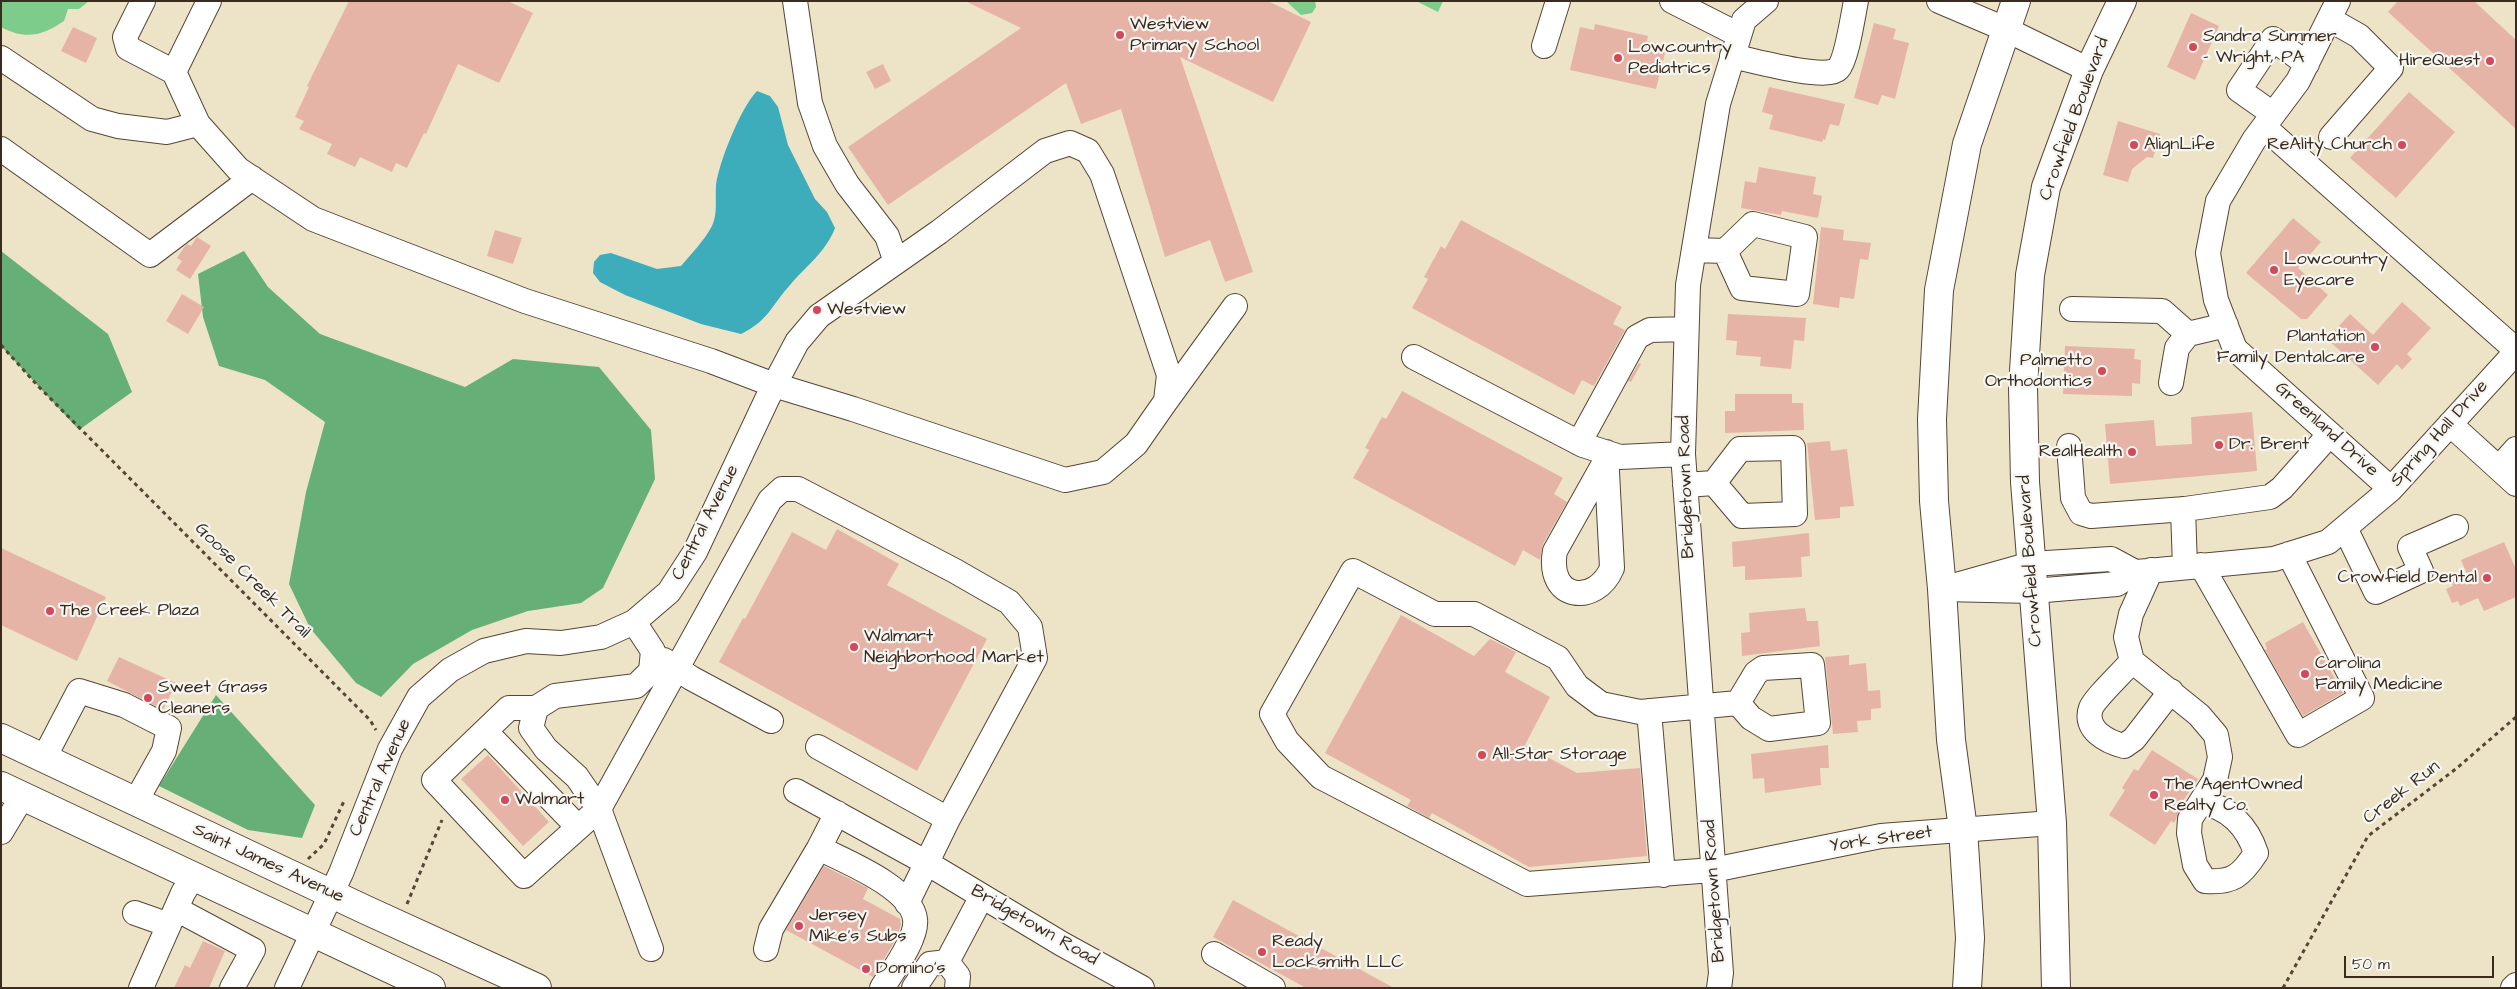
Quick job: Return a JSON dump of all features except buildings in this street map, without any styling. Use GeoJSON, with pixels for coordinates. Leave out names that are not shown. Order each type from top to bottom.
{"type":"FeatureCollection","features":[{"type":"Feature","properties":{"kind":"main road"},"geometry":{"type":"LineString","coordinates":[[1967,988],[1970,938],[1963,830],[1951,740],[1942,589],[1934,501],[1932,419],[1939,290],[1967,144],[2004,29],[2016,1]]}},
{"type":"Feature","properties":{"kind":"main road","name":"Crowfield Boulevard"},"geometry":{"type":"LineString","coordinates":[[2056,988],[2052,823],[2025,482],[2023,386],[2030,275],[2046,187],[2089,70],[2122,1]]}},
{"type":"Feature","properties":{"kind":"main road","name":"Saint James Avenue"},"geometry":{"type":"LineString","coordinates":[[1,738],[537,988]]}},
{"type":"Feature","properties":{"kind":"main road"},"geometry":{"type":"LineString","coordinates":[[12,791],[194,875],[312,934],[430,988]]}},
{"type":"Feature","properties":{"kind":"street"},"geometry":{"type":"LineString","coordinates":[[143,1],[125,37],[128,48],[174,72],[198,124],[238,169],[313,219],[525,301],[711,361],[771,391],[853,408],[1065,480],[1103,472],[1136,444],[1235,306]]}},
{"type":"Feature","properties":{"kind":"street"},"geometry":{"type":"LineString","coordinates":[[174,72],[209,1]]}},
{"type":"Feature","properties":{"kind":"street"},"geometry":{"type":"LineString","coordinates":[[795,1],[810,103],[825,146],[847,184],[887,236],[896,262]]}},
{"type":"Feature","properties":{"kind":"street"},"geometry":{"type":"LineString","coordinates":[[1544,46],[1558,1]]}},
{"type":"Feature","properties":{"kind":"street"},"geometry":{"type":"LineString","coordinates":[[1672,1],[1736,46],[1794,69],[1821,73],[1834,72],[1838,69],[1843,59],[1856,1]]}},
{"type":"Feature","properties":{"kind":"street","name":"Bridgetown Road"},"geometry":{"type":"LineString","coordinates":[[1719,988],[1721,973],[1683,454],[1688,285],[1718,104],[1744,20],[1766,1]]}},
{"type":"Feature","properties":{"kind":"street"},"geometry":{"type":"LineString","coordinates":[[1939,1],[2004,29],[2089,70]]}},
{"type":"Feature","properties":{"kind":"street"},"geometry":{"type":"LineString","coordinates":[[2331,137],[2391,68],[2333,10]]}},
{"type":"Feature","properties":{"kind":"street","name":"Greenland Drive"},"geometry":{"type":"LineString","coordinates":[[2333,10],[2298,81],[2269,121],[2218,201],[2208,253],[2216,300],[2235,349],[2391,489]]}},
{"type":"Feature","properties":{"kind":"street"},"geometry":{"type":"LineString","coordinates":[[2307,64],[2273,39],[2239,90],[2269,121],[2516,351]]}},
{"type":"Feature","properties":{"kind":"street"},"geometry":{"type":"LineString","coordinates":[[1,58],[92,119],[118,126],[167,132],[198,124]]}},
{"type":"Feature","properties":{"kind":"street","name":"Central Avenue"},"geometry":{"type":"LineString","coordinates":[[286,988],[331,893],[390,749],[419,696],[450,670],[484,651],[526,642],[562,643],[601,637],[634,622],[669,592],[695,552],[796,342],[819,316],[896,262],[1045,151],[1070,143],[1088,151],[1102,174],[1169,375],[1166,401]]}},
{"type":"Feature","properties":{"kind":"street"},"geometry":{"type":"LineString","coordinates":[[1,149],[150,255],[252,178]]}},
{"type":"Feature","properties":{"kind":"street"},"geometry":{"type":"LineString","coordinates":[[1694,250],[1725,251]]}},
{"type":"Feature","properties":{"kind":"street"},"geometry":{"type":"LineString","coordinates":[[2072,309],[2162,311],[2188,334]]}},
{"type":"Feature","properties":{"kind":"street"},"geometry":{"type":"LineString","coordinates":[[2171,383],[2177,348],[2188,334],[2226,326]]}},
{"type":"Feature","properties":{"kind":"street"},"geometry":{"type":"LineString","coordinates":[[1579,443],[1638,337],[1650,330],[1686,329]]}},
{"type":"Feature","properties":{"kind":"street","name":"Spring Hall Drive"},"geometry":{"type":"LineString","coordinates":[[1942,589],[2033,592],[2117,584],[2143,571],[2274,559],[2328,542],[2391,489],[2516,351]]}},
{"type":"Feature","properties":{"kind":"street"},"geometry":{"type":"LineString","coordinates":[[1414,357],[1606,456],[1683,454]]}},
{"type":"Feature","properties":{"kind":"street"},"geometry":{"type":"LineString","coordinates":[[2450,424],[2516,484]]}},
{"type":"Feature","properties":{"kind":"street"},"geometry":{"type":"LineString","coordinates":[[2070,446],[2073,498],[2082,513],[2091,516],[2183,509],[2270,497],[2282,488],[2330,434]]}},
{"type":"Feature","properties":{"kind":"street"},"geometry":{"type":"LineString","coordinates":[[2499,468],[2516,449]]}},
{"type":"Feature","properties":{"kind":"street"},"geometry":{"type":"LineString","coordinates":[[1606,456],[1612,568],[1606,580],[1597,588],[1577,592],[1564,588],[1555,578],[1552,564],[1555,551],[1606,456]]}},
{"type":"Feature","properties":{"kind":"street"},"geometry":{"type":"LineString","coordinates":[[1685,485],[1714,483]]}},
{"type":"Feature","properties":{"kind":"street"},"geometry":{"type":"LineString","coordinates":[[653,652],[651,671],[636,686],[555,696],[536,708],[509,708],[434,780],[524,876],[598,809],[678,669],[770,500],[782,489],[798,490],[955,571],[1009,602],[1030,627],[1035,658],[948,819],[907,902]]}},
{"type":"Feature","properties":{"kind":"street"},"geometry":{"type":"LineString","coordinates":[[2183,509],[2193,566],[2298,735],[2362,698],[2289,554]]}},
{"type":"Feature","properties":{"kind":"street"},"geometry":{"type":"LineString","coordinates":[[2345,528],[2376,592],[2421,571],[2410,547],[2456,527]]}},
{"type":"Feature","properties":{"kind":"street"},"geometry":{"type":"LineString","coordinates":[[1942,589],[2031,564],[2111,559],[2143,571],[2126,637],[2132,662],[2199,715],[2216,735],[2220,757],[2216,780],[2201,803]]}},
{"type":"Feature","properties":{"kind":"street","name":"York Street"},"geometry":{"type":"LineString","coordinates":[[1649,711],[1640,712],[1601,704],[1577,686],[1558,658],[1474,614],[1435,614],[1353,570],[1272,714],[1287,741],[1321,777],[1528,884],[1713,870],[1881,836],[2052,823]]}},
{"type":"Feature","properties":{"kind":"street"},"geometry":{"type":"LineString","coordinates":[[634,622],[653,652],[678,669],[771,721]]}},
{"type":"Feature","properties":{"kind":"street"},"geometry":{"type":"LineString","coordinates":[[2132,662],[2091,708],[2090,719],[2095,732],[2108,742],[2124,746],[2134,739],[2171,691]]}},
{"type":"Feature","properties":{"kind":"street"},"geometry":{"type":"LineString","coordinates":[[44,758],[79,691],[124,705],[170,728],[164,751],[136,801]]}},
{"type":"Feature","properties":{"kind":"street"},"geometry":{"type":"LineString","coordinates":[[1663,875],[1649,711],[1738,703]]}},
{"type":"Feature","properties":{"kind":"street"},"geometry":{"type":"LineString","coordinates":[[536,708],[531,728],[546,750],[577,777],[598,809],[651,949]]}},
{"type":"Feature","properties":{"kind":"street"},"geometry":{"type":"LineString","coordinates":[[485,730],[578,827]]}},
{"type":"Feature","properties":{"kind":"street"},"geometry":{"type":"LineString","coordinates":[[818,747],[948,819]]}},
{"type":"Feature","properties":{"kind":"street"},"geometry":{"type":"LineString","coordinates":[[1,832],[12,791]]}},
{"type":"Feature","properties":{"kind":"street","name":"Bridgetown Road"},"geometry":{"type":"LineString","coordinates":[[796,791],[927,863],[1142,988]]}},
{"type":"Feature","properties":{"kind":"street"},"geometry":{"type":"LineString","coordinates":[[766,949],[771,929],[838,814]]}},
{"type":"Feature","properties":{"kind":"street"},"geometry":{"type":"LineString","coordinates":[[819,848],[884,882],[907,902],[915,919],[911,938],[882,988]]}},
{"type":"Feature","properties":{"kind":"street"},"geometry":{"type":"LineString","coordinates":[[141,988],[172,917],[194,875]]}},
{"type":"Feature","properties":{"kind":"street"},"geometry":{"type":"LineString","coordinates":[[947,962],[982,896]]}},
{"type":"Feature","properties":{"kind":"street"},"geometry":{"type":"LineString","coordinates":[[135,913],[172,917],[252,950],[232,988]]}},
{"type":"Feature","properties":{"kind":"street"},"geometry":{"type":"LineString","coordinates":[[1214,954],[1273,988]]}},
{"type":"Feature","properties":{"kind":"street"},"geometry":{"type":"LineString","coordinates":[[914,988],[930,964],[947,962]]}},
{"type":"Feature","properties":{"kind":"street"},"geometry":{"type":"LineString","coordinates":[[947,962],[958,976],[957,988]]}},
{"type":"Feature","properties":{"kind":"path","name":"Goose Creek Trail"},"geometry":{"type":"LineString","coordinates":[[1,345],[38,386],[370,720],[376,730],[372,739]]}},
{"type":"Feature","properties":{"kind":"path","name":"Creek Run"},"geometry":{"type":"LineString","coordinates":[[2283,988],[2368,836],[2457,768],[2516,717]]}},
{"type":"Feature","properties":{"kind":"path"},"geometry":{"type":"LineString","coordinates":[[307,862],[310,856],[324,844],[348,792]]}},
{"type":"Feature","properties":{"kind":"path"},"geometry":{"type":"LineString","coordinates":[[405,907],[452,798]]}},
{"type":"Feature","properties":{"kind":"green space"},"geometry":{"type":"Polygon","coordinates":[[[1,1],[89,1],[79,9],[68,9],[64,21],[56,26],[41,33],[26,35],[1,27],[1,1]]]}},
{"type":"Feature","properties":{"kind":"green space"},"geometry":{"type":"Polygon","coordinates":[[[1286,1],[1315,1],[1316,7],[1312,13],[1301,15],[1286,1]]]}},
{"type":"Feature","properties":{"kind":"green space"},"geometry":{"type":"Polygon","coordinates":[[[1416,1],[1443,1],[1438,12],[1416,1]]]}},
{"type":"Feature","properties":{"kind":"green space"},"geometry":{"type":"Polygon","coordinates":[[[1,251],[108,334],[132,392],[79,430],[1,346],[1,251]]]}},
{"type":"Feature","properties":{"kind":"green space"},"geometry":{"type":"Polygon","coordinates":[[[244,251],[268,287],[320,334],[465,387],[513,359],[599,367],[651,430],[655,479],[603,588],[581,603],[528,611],[472,630],[413,664],[381,697],[356,683],[310,628],[289,584],[306,492],[325,422],[265,380],[219,366],[203,317],[198,274],[244,251]]]}},
{"type":"Feature","properties":{"kind":"green space"},"geometry":{"type":"Polygon","coordinates":[[[216,695],[315,805],[302,838],[248,830],[159,786],[216,695]]]}},
{"type":"Feature","properties":{"kind":"water"},"geometry":{"type":"Polygon","coordinates":[[[757,91],[770,96],[778,107],[788,145],[815,199],[827,212],[835,228],[821,252],[790,285],[764,318],[741,334],[701,324],[625,295],[600,282],[593,273],[594,262],[600,255],[611,253],[657,269],[681,266],[697,247],[709,232],[714,221],[716,185],[726,149],[744,109],[757,91]]]}},
{"type":"Feature","properties":{"kind":"place","name":"Westview Primary School"},"geometry":{"type":"Point","coordinates":[1120,35]}},
{"type":"Feature","properties":{"kind":"place","name":"Sandra Summer - Wright, PA"},"geometry":{"type":"Point","coordinates":[2193,47]}},
{"type":"Feature","properties":{"kind":"place","name":"Lowcountry Pediatrics"},"geometry":{"type":"Point","coordinates":[1618,58]}},
{"type":"Feature","properties":{"kind":"place","name":"HireQuest"},"geometry":{"type":"Point","coordinates":[2490,61]}},
{"type":"Feature","properties":{"kind":"place","name":"AlignLife"},"geometry":{"type":"Point","coordinates":[2134,145]}},
{"type":"Feature","properties":{"kind":"place","name":"ReAlity Church"},"geometry":{"type":"Point","coordinates":[2402,145]}},
{"type":"Feature","properties":{"kind":"place","name":"Lowcountry Eyecare"},"geometry":{"type":"Point","coordinates":[2274,270]}},
{"type":"Feature","properties":{"kind":"place","name":"Westview"},"geometry":{"type":"Point","coordinates":[817,310]}},
{"type":"Feature","properties":{"kind":"place","name":"Plantation Family Dentalcare"},"geometry":{"type":"Point","coordinates":[2375,347]}},
{"type":"Feature","properties":{"kind":"place","name":"Palmetto Orthodontics"},"geometry":{"type":"Point","coordinates":[2102,371]}},
{"type":"Feature","properties":{"kind":"place","name":"Dr. Brent"},"geometry":{"type":"Point","coordinates":[2219,445]}},
{"type":"Feature","properties":{"kind":"place","name":"RealHealth"},"geometry":{"type":"Point","coordinates":[2132,452]}},
{"type":"Feature","properties":{"kind":"place","name":"Crowfield Dental"},"geometry":{"type":"Point","coordinates":[2487,578]}},
{"type":"Feature","properties":{"kind":"place","name":"The Creek Plaza"},"geometry":{"type":"Point","coordinates":[50,611]}},
{"type":"Feature","properties":{"kind":"place","name":"Walmart Neighborhood Market"},"geometry":{"type":"Point","coordinates":[854,647]}},
{"type":"Feature","properties":{"kind":"place","name":"Carolina Family Medicine"},"geometry":{"type":"Point","coordinates":[2305,674]}},
{"type":"Feature","properties":{"kind":"place","name":"Sweet Grass Cleaners"},"geometry":{"type":"Point","coordinates":[148,698]}},
{"type":"Feature","properties":{"kind":"place","name":"All-Star Storage"},"geometry":{"type":"Point","coordinates":[1482,755]}},
{"type":"Feature","properties":{"kind":"place","name":"The AgentOwned Realty Co."},"geometry":{"type":"Point","coordinates":[2154,795]}},
{"type":"Feature","properties":{"kind":"place","name":"Walmart"},"geometry":{"type":"Point","coordinates":[505,800]}},
{"type":"Feature","properties":{"kind":"place","name":"Jersey Mike's Subs"},"geometry":{"type":"Point","coordinates":[799,926]}},
{"type":"Feature","properties":{"kind":"place","name":"Ready Locksmith LLC"},"geometry":{"type":"Point","coordinates":[1262,952]}},
{"type":"Feature","properties":{"kind":"place","name":"Domino's"},"geometry":{"type":"Point","coordinates":[866,969]}}]}
